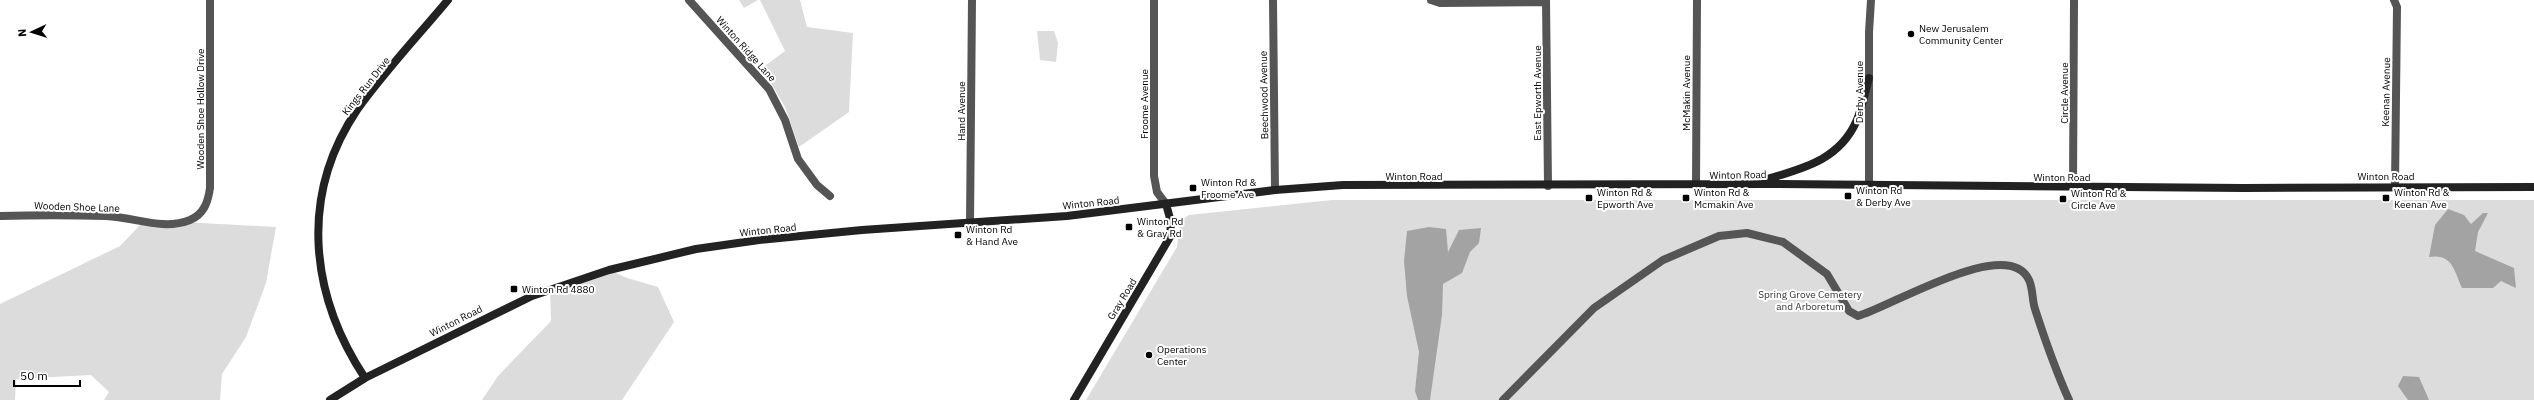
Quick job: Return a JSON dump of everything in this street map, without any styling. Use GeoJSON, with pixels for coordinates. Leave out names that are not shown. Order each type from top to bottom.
{"type":"FeatureCollection","features":[{"type":"Feature","properties":{"kind":"main road","name":"Kings Run Drive"},"geometry":{"type":"LineString","coordinates":[[365,378],[340,336],[325,294],[318,244],[322,194],[336,150],[358,110],[448,0]]}},
{"type":"Feature","properties":{"kind":"main road"},"geometry":{"type":"LineString","coordinates":[[1751,184],[1820,162],[1832,154],[1842,144],[1857,121],[1868,78]]}},
{"type":"Feature","properties":{"kind":"main road","name":"Winton Road"},"geometry":{"type":"LineString","coordinates":[[330,400],[365,378],[532,296],[570,282],[653,258],[759,240],[1067,216],[1275,190],[1343,186],[1696,186],[1751,184],[2244,188],[2395,186],[2534,187]]}},
{"type":"Feature","properties":{"kind":"main road","name":"Gray Road"},"geometry":{"type":"LineString","coordinates":[[1074,400],[1170,237],[1171,222],[1166,204]]}},
{"type":"Feature","properties":{"kind":"street","name":"Wooden Shoe Hollow Drive"},"geometry":{"type":"LineString","coordinates":[[200,215],[206,205],[210,188],[210,0]]}},
{"type":"Feature","properties":{"kind":"street","name":"Winton Ridge Lane"},"geometry":{"type":"LineString","coordinates":[[689,0],[769,89],[785,120],[798,159],[814,181],[830,196]]}},
{"type":"Feature","properties":{"kind":"street","name":"Hand Avenue"},"geometry":{"type":"LineString","coordinates":[[970,223],[972,0]]}},
{"type":"Feature","properties":{"kind":"street","name":"Froome Avenue"},"geometry":{"type":"LineString","coordinates":[[1154,0],[1154,176],[1157,192],[1166,204]]}},
{"type":"Feature","properties":{"kind":"street","name":"Beechwood Avenue"},"geometry":{"type":"LineString","coordinates":[[1273,0],[1275,190]]}},
{"type":"Feature","properties":{"kind":"street"},"geometry":{"type":"LineString","coordinates":[[1431,0],[1440,3],[1546,1]]}},
{"type":"Feature","properties":{"kind":"street","name":"McMakin Avenue"},"geometry":{"type":"LineString","coordinates":[[1696,186],[1697,0]]}},
{"type":"Feature","properties":{"kind":"street","name":"Derby Avenue"},"geometry":{"type":"LineString","coordinates":[[1868,185],[1868,78],[1871,0]]}},
{"type":"Feature","properties":{"kind":"street","name":"Circle Avenue"},"geometry":{"type":"LineString","coordinates":[[2073,187],[2074,0]]}},
{"type":"Feature","properties":{"kind":"street","name":"Keenan Avenue"},"geometry":{"type":"LineString","coordinates":[[2394,0],[2397,7],[2395,186]]}},
{"type":"Feature","properties":{"kind":"street","name":"East Epworth Avenue"},"geometry":{"type":"LineString","coordinates":[[1546,1],[1548,186]]}},
{"type":"Feature","properties":{"kind":"street","name":"Wooden Shoe Lane"},"geometry":{"type":"LineString","coordinates":[[0,216],[108,216],[160,224],[183,222],[200,215]]}},
{"type":"Feature","properties":{"kind":"street"},"geometry":{"type":"LineString","coordinates":[[1503,400],[1594,308],[1656,264],[1719,236],[1747,233],[1783,242],[1808,258],[1828,274],[1849,310],[1858,316],[1878,309],[1909,292],[1989,265],[2013,264],[2022,268],[2029,280],[2035,308],[2069,400]]}},
{"type":"Feature","properties":{"kind":"green space"},"geometry":{"type":"Polygon","coordinates":[[[739,0],[758,0],[744,8],[739,0]]]}},
{"type":"Feature","properties":{"kind":"green space"},"geometry":{"type":"Polygon","coordinates":[[[760,0],[800,0],[807,27],[853,33],[849,112],[799,147],[785,107],[762,68],[785,51],[760,0]]]}},
{"type":"Feature","properties":{"kind":"green space"},"geometry":{"type":"Polygon","coordinates":[[[1037,31],[1054,31],[1058,43],[1056,62],[1040,60],[1037,31]]]}},
{"type":"Feature","properties":{"kind":"green space","name":"Spring Grove Cemetery and Arboretum"},"geometry":{"type":"Polygon","coordinates":[[[1332,200],[2534,200],[2534,400],[1086,400],[1177,247],[1180,221],[1189,215],[1332,200]]]}},
{"type":"Feature","properties":{"kind":"green space"},"geometry":{"type":"Polygon","coordinates":[[[183,222],[276,227],[266,283],[246,337],[222,374],[220,400],[104,400],[109,392],[91,375],[16,379],[15,400],[0,400],[0,304],[120,246],[142,223],[183,222]]]}},
{"type":"Feature","properties":{"kind":"green space"},"geometry":{"type":"Polygon","coordinates":[[[609,270],[627,278],[658,287],[674,322],[622,400],[482,400],[498,376],[551,321],[550,289],[609,270]]]}},
{"type":"Feature","properties":{"kind":"shaded area"},"geometry":{"type":"Polygon","coordinates":[[[2448,209],[2464,215],[2471,224],[2483,213],[2488,213],[2478,232],[2475,251],[2514,268],[2516,288],[2501,281],[2493,288],[2462,288],[2454,269],[2447,260],[2437,256],[2429,257],[2435,225],[2448,209]]]}},
{"type":"Feature","properties":{"kind":"shaded area"},"geometry":{"type":"Polygon","coordinates":[[[1429,227],[1446,229],[1448,252],[1459,230],[1481,228],[1479,243],[1470,252],[1462,273],[1443,284],[1442,315],[1430,400],[1418,400],[1415,391],[1419,352],[1407,296],[1404,261],[1407,231],[1429,227]]]}},
{"type":"Feature","properties":{"kind":"shaded area"},"geometry":{"type":"Polygon","coordinates":[[[2403,376],[2419,377],[2429,400],[2408,400],[2398,386],[2403,376]]]}},
{"type":"Feature","properties":{"kind":"place","name":"New Jerusalem Community Center"},"geometry":{"type":"Point","coordinates":[1911,34]}},
{"type":"Feature","properties":{"kind":"place","name":"Winton Rd & Froome Ave"},"geometry":{"type":"Point","coordinates":[1193,188]}},
{"type":"Feature","properties":{"kind":"place","name":"Winton Rd & Derby Ave"},"geometry":{"type":"Point","coordinates":[1848,196]}},
{"type":"Feature","properties":{"kind":"place","name":"Winton Rd & Epworth Ave"},"geometry":{"type":"Point","coordinates":[1589,198]}},
{"type":"Feature","properties":{"kind":"place","name":"Winton Rd & Mcmakin Ave"},"geometry":{"type":"Point","coordinates":[1686,198]}},
{"type":"Feature","properties":{"kind":"place","name":"Winton Rd & Keenan Ave"},"geometry":{"type":"Point","coordinates":[2386,198]}},
{"type":"Feature","properties":{"kind":"place","name":"Winton Rd & Circle Ave"},"geometry":{"type":"Point","coordinates":[2063,199]}},
{"type":"Feature","properties":{"kind":"place","name":"Winton Rd & Gray Rd"},"geometry":{"type":"Point","coordinates":[1129,227]}},
{"type":"Feature","properties":{"kind":"place","name":"Winton Rd & Hand Ave"},"geometry":{"type":"Point","coordinates":[958,235]}},
{"type":"Feature","properties":{"kind":"place","name":"Winton Rd 4880"},"geometry":{"type":"Point","coordinates":[514,289]}},
{"type":"Feature","properties":{"kind":"place","name":"Operations Center"},"geometry":{"type":"Point","coordinates":[1149,355]}}]}
